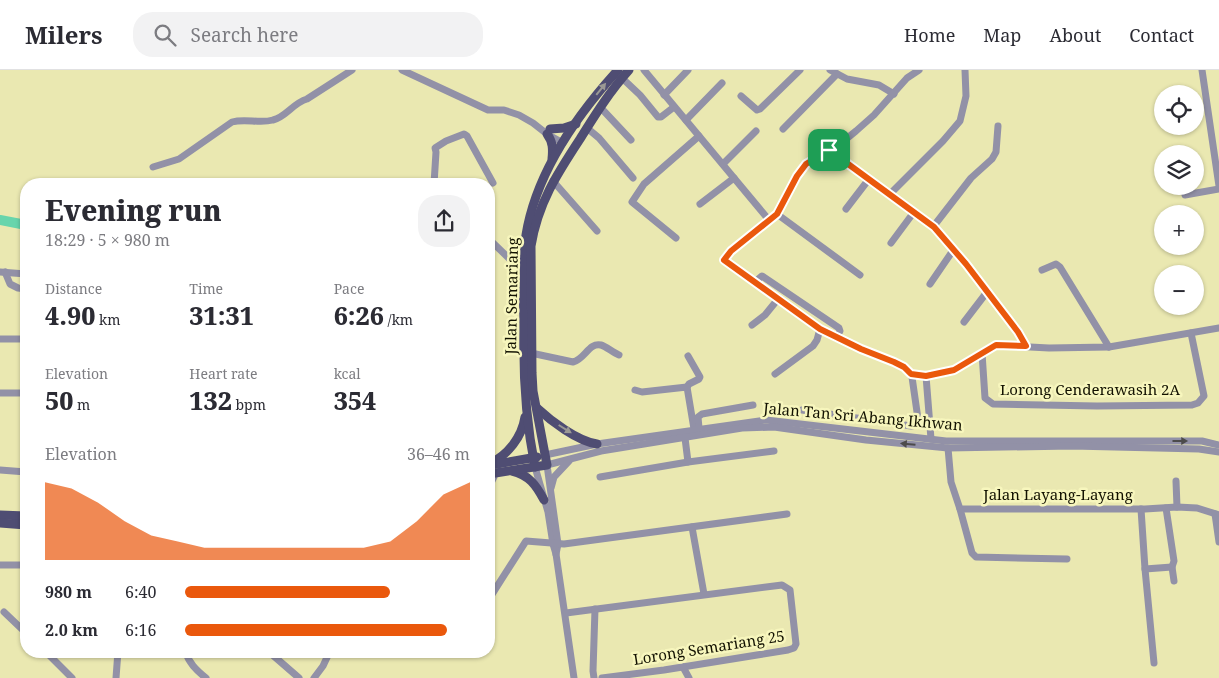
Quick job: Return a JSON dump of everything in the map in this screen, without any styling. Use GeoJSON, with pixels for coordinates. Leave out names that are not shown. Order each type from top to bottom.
{"type":"FeatureCollection","features":[{"type":"Feature","properties":{"kind":"main road","name":"Jalan Semariang"},"geometry":{"type":"LineString","coordinates":[[534,462],[526,412],[524,336],[524,257],[530,220],[539,191],[551,164],[565,140],[601,88],[620,74],[629,70]]}},
{"type":"Feature","properties":{"kind":"main road","name":"Jalan Semariang"},"geometry":{"type":"LineString","coordinates":[[547,464],[536,408],[531,353],[531,246],[541,208],[553,181],[620,74]]}},
{"type":"Feature","properties":{"kind":"main road"},"geometry":{"type":"LineString","coordinates":[[565,140],[571,141],[590,114],[600,108]]}},
{"type":"Feature","properties":{"kind":"main road"},"geometry":{"type":"LineString","coordinates":[[551,164],[553,149],[548,131],[576,124]]}},
{"type":"Feature","properties":{"kind":"main road"},"geometry":{"type":"LineString","coordinates":[[536,408],[546,417],[581,439],[597,444]]}},
{"type":"Feature","properties":{"kind":"main road"},"geometry":{"type":"LineString","coordinates":[[495,461],[502,457],[522,431],[526,412]]}},
{"type":"Feature","properties":{"kind":"main road"},"geometry":{"type":"LineString","coordinates":[[495,475],[534,462],[545,455]]}},
{"type":"Feature","properties":{"kind":"main road"},"geometry":{"type":"LineString","coordinates":[[495,465],[534,462],[547,464]]}},
{"type":"Feature","properties":{"kind":"main road"},"geometry":{"type":"LineString","coordinates":[[510,470],[528,477],[547,496]]}},
{"type":"Feature","properties":{"kind":"main road"},"geometry":{"type":"LineString","coordinates":[[0,515],[20,516]]}},
{"type":"Feature","properties":{"kind":"main road"},"geometry":{"type":"LineString","coordinates":[[0,523],[20,525]]}},
{"type":"Feature","properties":{"kind":"street"},"geometry":{"type":"LineString","coordinates":[[153,167],[179,159],[232,122],[240,120],[273,120],[299,101],[307,99],[352,70]]}},
{"type":"Feature","properties":{"kind":"street"},"geometry":{"type":"LineString","coordinates":[[402,70],[483,108],[497,111],[504,110],[519,115],[565,140]]}},
{"type":"Feature","properties":{"kind":"street"},"geometry":{"type":"LineString","coordinates":[[644,70],[769,220]]}},
{"type":"Feature","properties":{"kind":"street"},"geometry":{"type":"LineString","coordinates":[[664,94],[688,70]]}},
{"type":"Feature","properties":{"kind":"street"},"geometry":{"type":"LineString","coordinates":[[741,96],[754,108],[760,109],[800,70]]}},
{"type":"Feature","properties":{"kind":"street"},"geometry":{"type":"LineString","coordinates":[[802,410],[914,426],[918,419],[911,374],[904,367],[836,338],[820,329],[724,260],[731,251],[777,214],[801,169],[812,159],[840,144],[856,131],[894,94],[907,78],[920,70]]}},
{"type":"Feature","properties":{"kind":"street"},"geometry":{"type":"LineString","coordinates":[[890,194],[938,147],[960,121],[966,96],[965,70]]}},
{"type":"Feature","properties":{"kind":"street"},"geometry":{"type":"LineString","coordinates":[[1202,70],[1219,188],[1204,191]]}},
{"type":"Feature","properties":{"kind":"street"},"geometry":{"type":"LineString","coordinates":[[783,129],[834,72],[847,79],[878,85],[894,94]]}},
{"type":"Feature","properties":{"kind":"street"},"geometry":{"type":"LineString","coordinates":[[620,74],[658,117],[661,117],[674,107]]}},
{"type":"Feature","properties":{"kind":"street"},"geometry":{"type":"LineString","coordinates":[[686,120],[722,83]]}},
{"type":"Feature","properties":{"kind":"street"},"geometry":{"type":"LineString","coordinates":[[600,108],[631,140]]}},
{"type":"Feature","properties":{"kind":"street"},"geometry":{"type":"LineString","coordinates":[[934,227],[971,178],[992,159],[996,152],[998,126]]}},
{"type":"Feature","properties":{"kind":"street"},"geometry":{"type":"LineString","coordinates":[[587,128],[599,138],[634,178]]}},
{"type":"Feature","properties":{"kind":"street"},"geometry":{"type":"LineString","coordinates":[[723,164],[756,131]]}},
{"type":"Feature","properties":{"kind":"street"},"geometry":{"type":"LineString","coordinates":[[434,178],[435,148],[446,141],[464,134],[467,136],[491,178]]}},
{"type":"Feature","properties":{"kind":"street"},"geometry":{"type":"LineString","coordinates":[[676,238],[632,202],[644,184],[699,136]]}},
{"type":"Feature","properties":{"kind":"street"},"geometry":{"type":"LineString","coordinates":[[829,150],[934,227],[954,249],[1018,332],[1026,346]]}},
{"type":"Feature","properties":{"kind":"street"},"geometry":{"type":"LineString","coordinates":[[700,204],[734,178]]}},
{"type":"Feature","properties":{"kind":"street"},"geometry":{"type":"LineString","coordinates":[[846,209],[868,179]]}},
{"type":"Feature","properties":{"kind":"street"},"geometry":{"type":"LineString","coordinates":[[553,181],[597,230]]}},
{"type":"Feature","properties":{"kind":"street"},"geometry":{"type":"LineString","coordinates":[[891,243],[914,212]]}},
{"type":"Feature","properties":{"kind":"street"},"geometry":{"type":"LineString","coordinates":[[777,214],[860,275]]}},
{"type":"Feature","properties":{"kind":"street"},"geometry":{"type":"LineString","coordinates":[[495,245],[524,273]]}},
{"type":"Feature","properties":{"kind":"street"},"geometry":{"type":"LineString","coordinates":[[930,284],[954,249]]}},
{"type":"Feature","properties":{"kind":"street"},"geometry":{"type":"LineString","coordinates":[[508,258],[524,257]]}},
{"type":"Feature","properties":{"kind":"street"},"geometry":{"type":"LineString","coordinates":[[1042,270],[1056,264],[1060,267],[1109,347]]}},
{"type":"Feature","properties":{"kind":"street"},"geometry":{"type":"LineString","coordinates":[[3,272],[20,273]]}},
{"type":"Feature","properties":{"kind":"street"},"geometry":{"type":"LineString","coordinates":[[3,272],[10,284],[20,288]]}},
{"type":"Feature","properties":{"kind":"street"},"geometry":{"type":"LineString","coordinates":[[754,282],[762,276],[770,280],[838,328],[840,331],[836,338]]}},
{"type":"Feature","properties":{"kind":"street"},"geometry":{"type":"LineString","coordinates":[[964,322],[987,292]]}},
{"type":"Feature","properties":{"kind":"street"},"geometry":{"type":"LineString","coordinates":[[752,325],[765,315],[778,299]]}},
{"type":"Feature","properties":{"kind":"street"},"geometry":{"type":"LineString","coordinates":[[911,374],[926,376],[954,370],[996,345],[1049,348],[1109,347],[1219,328]]}},
{"type":"Feature","properties":{"kind":"street"},"geometry":{"type":"LineString","coordinates":[[775,374],[813,346],[820,329]]}},
{"type":"Feature","properties":{"kind":"street","name":"Lorong Cenderawasih 2A"},"geometry":{"type":"LineString","coordinates":[[982,352],[985,398],[993,404],[1097,406],[1192,404],[1198,403],[1204,396],[1191,333]]}},
{"type":"Feature","properties":{"kind":"street"},"geometry":{"type":"LineString","coordinates":[[0,338],[20,340]]}},
{"type":"Feature","properties":{"kind":"street"},"geometry":{"type":"LineString","coordinates":[[531,353],[573,362],[579,360],[588,348],[594,345],[601,345],[619,355]]}},
{"type":"Feature","properties":{"kind":"street"},"geometry":{"type":"LineString","coordinates":[[635,390],[642,392],[687,388],[689,384],[699,380],[700,377],[688,356]]}},
{"type":"Feature","properties":{"kind":"street"},"geometry":{"type":"LineString","coordinates":[[926,376],[931,439]]}},
{"type":"Feature","properties":{"kind":"street"},"geometry":{"type":"LineString","coordinates":[[687,388],[696,429]]}},
{"type":"Feature","properties":{"kind":"street"},"geometry":{"type":"LineString","coordinates":[[0,393],[20,393]]}},
{"type":"Feature","properties":{"kind":"street"},"geometry":{"type":"LineString","coordinates":[[696,429],[698,417],[702,414],[753,405]]}},
{"type":"Feature","properties":{"kind":"street","name":"Jalan Tan Sri Abang Ikhwan"},"geometry":{"type":"LineString","coordinates":[[628,444],[696,429],[766,420],[946,441],[1202,441],[1219,445]]}},
{"type":"Feature","properties":{"kind":"street","name":"Jalan Tan Sri Abang Ikhwan"},"geometry":{"type":"LineString","coordinates":[[628,444],[685,438],[742,428],[774,426],[866,440],[948,448],[1072,446],[1199,449],[1219,452]]}},
{"type":"Feature","properties":{"kind":"street"},"geometry":{"type":"LineString","coordinates":[[685,438],[688,462]]}},
{"type":"Feature","properties":{"kind":"street"},"geometry":{"type":"LineString","coordinates":[[545,455],[597,444],[628,444]]}},
{"type":"Feature","properties":{"kind":"street"},"geometry":{"type":"LineString","coordinates":[[574,678],[566,613],[548,512],[547,464],[628,444]]}},
{"type":"Feature","properties":{"kind":"street"},"geometry":{"type":"LineString","coordinates":[[948,448],[951,482],[972,553],[976,557],[1067,559]]}},
{"type":"Feature","properties":{"kind":"street"},"geometry":{"type":"LineString","coordinates":[[600,477],[688,462],[774,451]]}},
{"type":"Feature","properties":{"kind":"street"},"geometry":{"type":"LineString","coordinates":[[547,496],[554,477],[566,463],[574,458]]}},
{"type":"Feature","properties":{"kind":"street"},"geometry":{"type":"LineString","coordinates":[[534,462],[547,496]]}},
{"type":"Feature","properties":{"kind":"street"},"geometry":{"type":"LineString","coordinates":[[0,470],[20,472]]}},
{"type":"Feature","properties":{"kind":"street"},"geometry":{"type":"LineString","coordinates":[[1176,481],[1177,507]]}},
{"type":"Feature","properties":{"kind":"street","name":"Jalan Layang-Layang"},"geometry":{"type":"LineString","coordinates":[[960,509],[1177,507],[1197,508],[1217,514]]}},
{"type":"Feature","properties":{"kind":"street"},"geometry":{"type":"LineString","coordinates":[[1141,508],[1144,569],[1154,663]]}},
{"type":"Feature","properties":{"kind":"street"},"geometry":{"type":"LineString","coordinates":[[1166,508],[1174,561],[1172,567],[1174,581]]}},
{"type":"Feature","properties":{"kind":"street"},"geometry":{"type":"LineString","coordinates":[[495,589],[524,542],[555,544],[787,514]]}},
{"type":"Feature","properties":{"kind":"street"},"geometry":{"type":"LineString","coordinates":[[1217,514],[1219,542]]}},
{"type":"Feature","properties":{"kind":"street"},"geometry":{"type":"LineString","coordinates":[[566,613],[704,594],[692,527]]}},
{"type":"Feature","properties":{"kind":"street"},"geometry":{"type":"LineString","coordinates":[[0,565],[20,565]]}},
{"type":"Feature","properties":{"kind":"street"},"geometry":{"type":"LineString","coordinates":[[1144,569],[1172,567]]}},
{"type":"Feature","properties":{"kind":"street","name":"Lorong Semariang 25"},"geometry":{"type":"LineString","coordinates":[[602,678],[664,670],[794,648],[796,644],[790,590],[782,585],[704,594]]}},
{"type":"Feature","properties":{"kind":"street"},"geometry":{"type":"LineString","coordinates":[[594,678],[595,609]]}},
{"type":"Feature","properties":{"kind":"street"},"geometry":{"type":"LineString","coordinates":[[4,612],[20,627]]}},
{"type":"Feature","properties":{"kind":"street"},"geometry":{"type":"LineString","coordinates":[[52,658],[72,678]]}},
{"type":"Feature","properties":{"kind":"street"},"geometry":{"type":"LineString","coordinates":[[116,678],[117,658]]}},
{"type":"Feature","properties":{"kind":"street"},"geometry":{"type":"LineString","coordinates":[[187,658],[193,667],[206,678]]}},
{"type":"Feature","properties":{"kind":"street"},"geometry":{"type":"LineString","coordinates":[[276,658],[299,678]]}},
{"type":"Feature","properties":{"kind":"street"},"geometry":{"type":"LineString","coordinates":[[314,678],[327,658]]}},
{"type":"Feature","properties":{"kind":"street"},"geometry":{"type":"LineString","coordinates":[[683,667],[689,678]]}},
{"type":"Feature","properties":{"kind":"street"},"geometry":{"type":"LineString","coordinates":[[664,670],[671,678]]}},
{"type":"Feature","properties":{"kind":"waterway"},"geometry":{"type":"LineString","coordinates":[[0,220],[20,224]]}},
{"type":"Feature","properties":{"kind":"route"},"geometry":{"type":"LineString","coordinates":[[829,150],[934,227],[966,264],[1018,332],[1026,346],[996,345],[954,370],[926,376],[911,374],[904,367],[894,362],[836,338],[820,329],[724,260],[731,251],[777,214],[801,169],[812,159],[829,150]]}}]}
